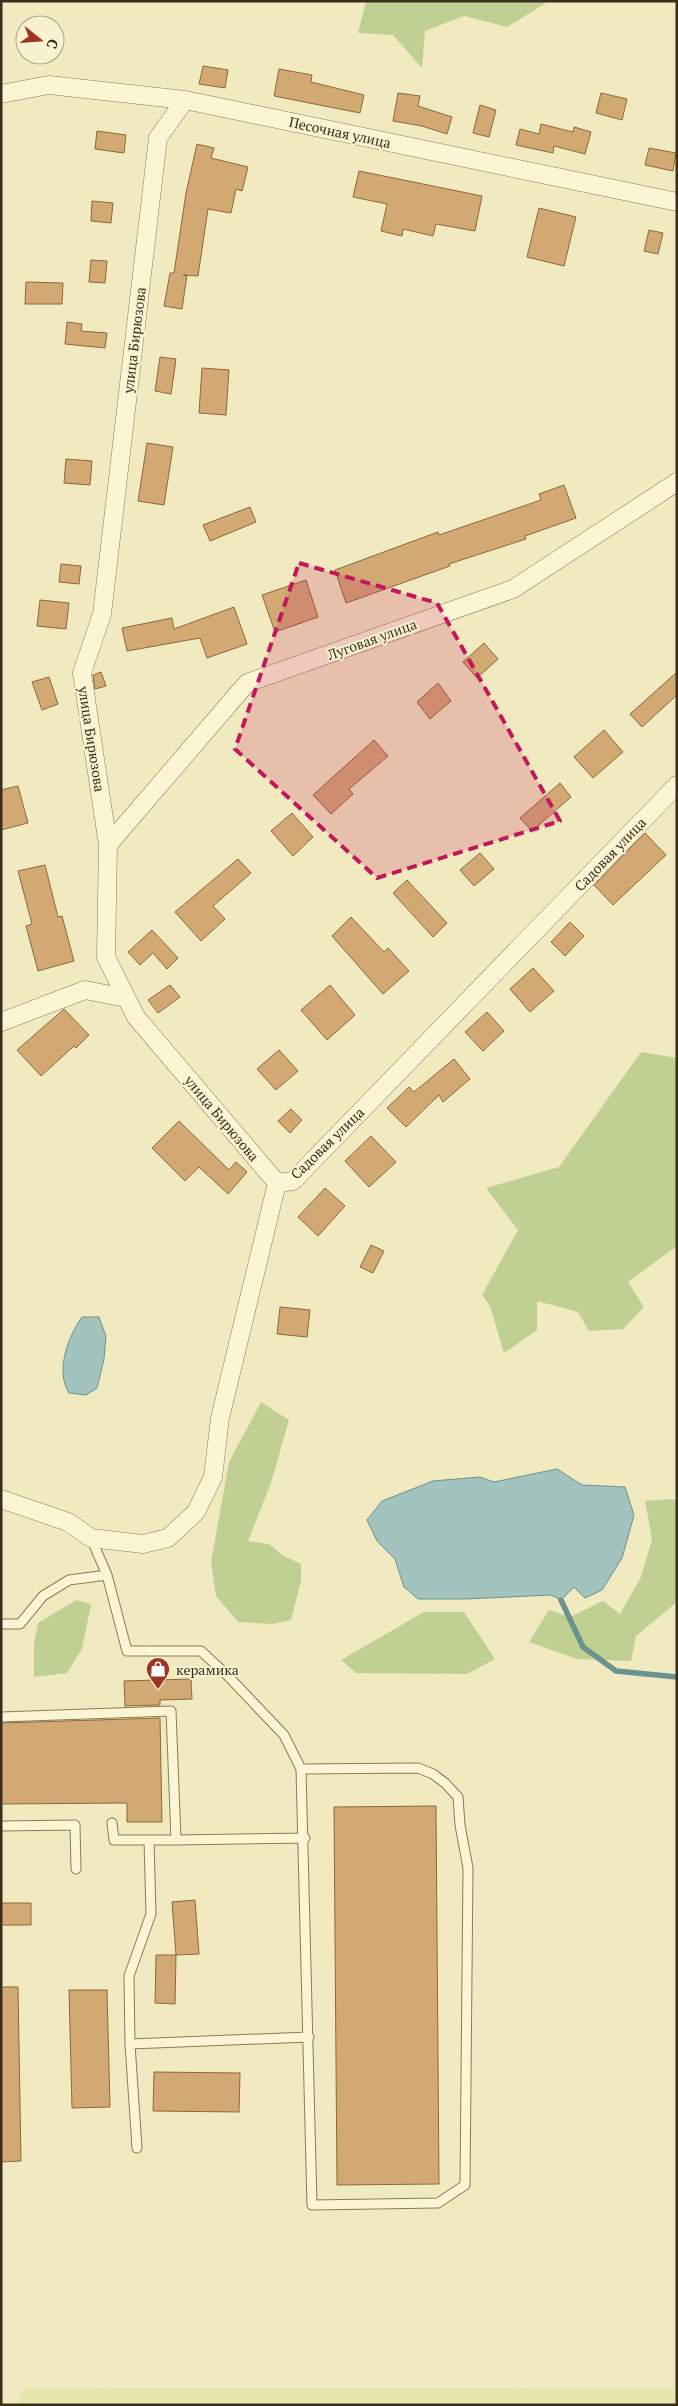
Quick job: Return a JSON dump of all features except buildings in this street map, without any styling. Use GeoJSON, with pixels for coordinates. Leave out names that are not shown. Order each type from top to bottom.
{"type":"FeatureCollection","features":[{"type":"Feature","properties":{"kind":"street","name":"Песочная улица"},"geometry":{"type":"LineString","coordinates":[[1,94],[49,85],[185,100],[677,202]]}},
{"type":"Feature","properties":{"kind":"street","name":"улица Бирюзова"},"geometry":{"type":"LineString","coordinates":[[185,100],[158,138],[102,614],[82,674],[108,845],[106,957],[136,1017],[277,1183]]}},
{"type":"Feature","properties":{"kind":"street","name":"Луговая улица"},"geometry":{"type":"LineString","coordinates":[[108,845],[247,684],[513,589],[677,482]]}},
{"type":"Feature","properties":{"kind":"street","name":"Садовая улица"},"geometry":{"type":"LineString","coordinates":[[1,1499],[68,1522],[91,1538],[143,1544],[168,1538],[196,1512],[213,1476],[220,1418],[277,1183],[293,1181],[677,785]]}},
{"type":"Feature","properties":{"kind":"street"},"geometry":{"type":"LineString","coordinates":[[1,1022],[85,990],[126,998]]}},
{"type":"Feature","properties":{"kind":"lane"},"geometry":{"type":"LineString","coordinates":[[91,1538],[108,1575],[127,1652],[201,1651],[227,1675],[284,1735],[302,1769],[312,2205],[438,2203],[465,2185],[468,1868],[460,1826],[458,1797],[445,1783],[433,1774],[418,1768],[302,1769]]}},
{"type":"Feature","properties":{"kind":"lane"},"geometry":{"type":"LineString","coordinates":[[1,1624],[20,1624],[43,1596],[69,1580],[108,1575]]}},
{"type":"Feature","properties":{"kind":"lane"},"geometry":{"type":"LineString","coordinates":[[1,1717],[171,1711],[176,1840]]}},
{"type":"Feature","properties":{"kind":"lane"},"geometry":{"type":"LineString","coordinates":[[112,1823],[114,1840],[305,1838]]}},
{"type":"Feature","properties":{"kind":"lane"},"geometry":{"type":"LineString","coordinates":[[1,1826],[75,1825],[76,1869]]}},
{"type":"Feature","properties":{"kind":"lane"},"geometry":{"type":"LineString","coordinates":[[137,2148],[130,2044],[129,1976],[151,1914],[150,1840]]}},
{"type":"Feature","properties":{"kind":"lane"},"geometry":{"type":"LineString","coordinates":[[130,2044],[308,2037]]}},
{"type":"Feature","properties":{"kind":"highlighted area"},"geometry":{"type":"Polygon","coordinates":[[[299,563],[437,603],[560,821],[377,878],[235,749],[299,563]]]}},
{"type":"Feature","properties":{"kind":"green space"},"geometry":{"type":"Polygon","coordinates":[[[366,1],[549,1],[507,27],[464,16],[425,31],[422,68],[393,35],[358,33],[366,1]]]}},
{"type":"Feature","properties":{"kind":"green space"},"geometry":{"type":"Polygon","coordinates":[[[641,1052],[677,1058],[677,1246],[628,1282],[644,1307],[623,1329],[589,1331],[578,1312],[537,1301],[537,1330],[504,1353],[490,1306],[482,1295],[518,1230],[486,1188],[559,1167],[641,1052]]]}},
{"type":"Feature","properties":{"kind":"green space"},"geometry":{"type":"Polygon","coordinates":[[[261,1402],[289,1420],[271,1483],[248,1541],[269,1544],[284,1556],[301,1564],[301,1581],[291,1620],[273,1624],[238,1622],[216,1596],[211,1562],[229,1462],[261,1402]]]}},
{"type":"Feature","properties":{"kind":"green space"},"geometry":{"type":"Polygon","coordinates":[[[674,1499],[677,1502],[677,1602],[636,1636],[631,1661],[577,1659],[529,1642],[549,1610],[570,1617],[603,1601],[620,1614],[641,1577],[652,1539],[645,1501],[674,1499]]]}},
{"type":"Feature","properties":{"kind":"green space"},"geometry":{"type":"Polygon","coordinates":[[[76,1600],[91,1604],[82,1649],[67,1673],[34,1677],[34,1643],[38,1623],[76,1600]]]}},
{"type":"Feature","properties":{"kind":"green space"},"geometry":{"type":"Polygon","coordinates":[[[424,1612],[464,1612],[495,1659],[467,1674],[356,1673],[341,1660],[424,1612]]]}},
{"type":"Feature","properties":{"kind":"green space"},"geometry":{"type":"Polygon","coordinates":[[[677,2387],[677,2405],[20,2405],[20,2389],[677,2387]]]}},
{"type":"Feature","properties":{"kind":"water"},"geometry":{"type":"Polygon","coordinates":[[[82,1317],[99,1317],[106,1336],[104,1359],[97,1388],[86,1395],[69,1393],[63,1375],[63,1365],[68,1344],[82,1317]]]}},
{"type":"Feature","properties":{"kind":"water"},"geometry":{"type":"Polygon","coordinates":[[[557,1469],[582,1485],[625,1487],[634,1515],[622,1558],[602,1590],[585,1598],[574,1587],[561,1600],[551,1595],[418,1599],[404,1587],[395,1559],[377,1541],[367,1520],[382,1501],[433,1481],[480,1477],[494,1482],[557,1469]]]}},
{"type":"Feature","properties":{"kind":"waterway"},"geometry":{"type":"LineString","coordinates":[[561,1600],[583,1647],[616,1671],[677,1677]]}},
{"type":"Feature","properties":{"kind":"place","name":"керамика"},"geometry":{"type":"Point","coordinates":[158,1690]}}]}
